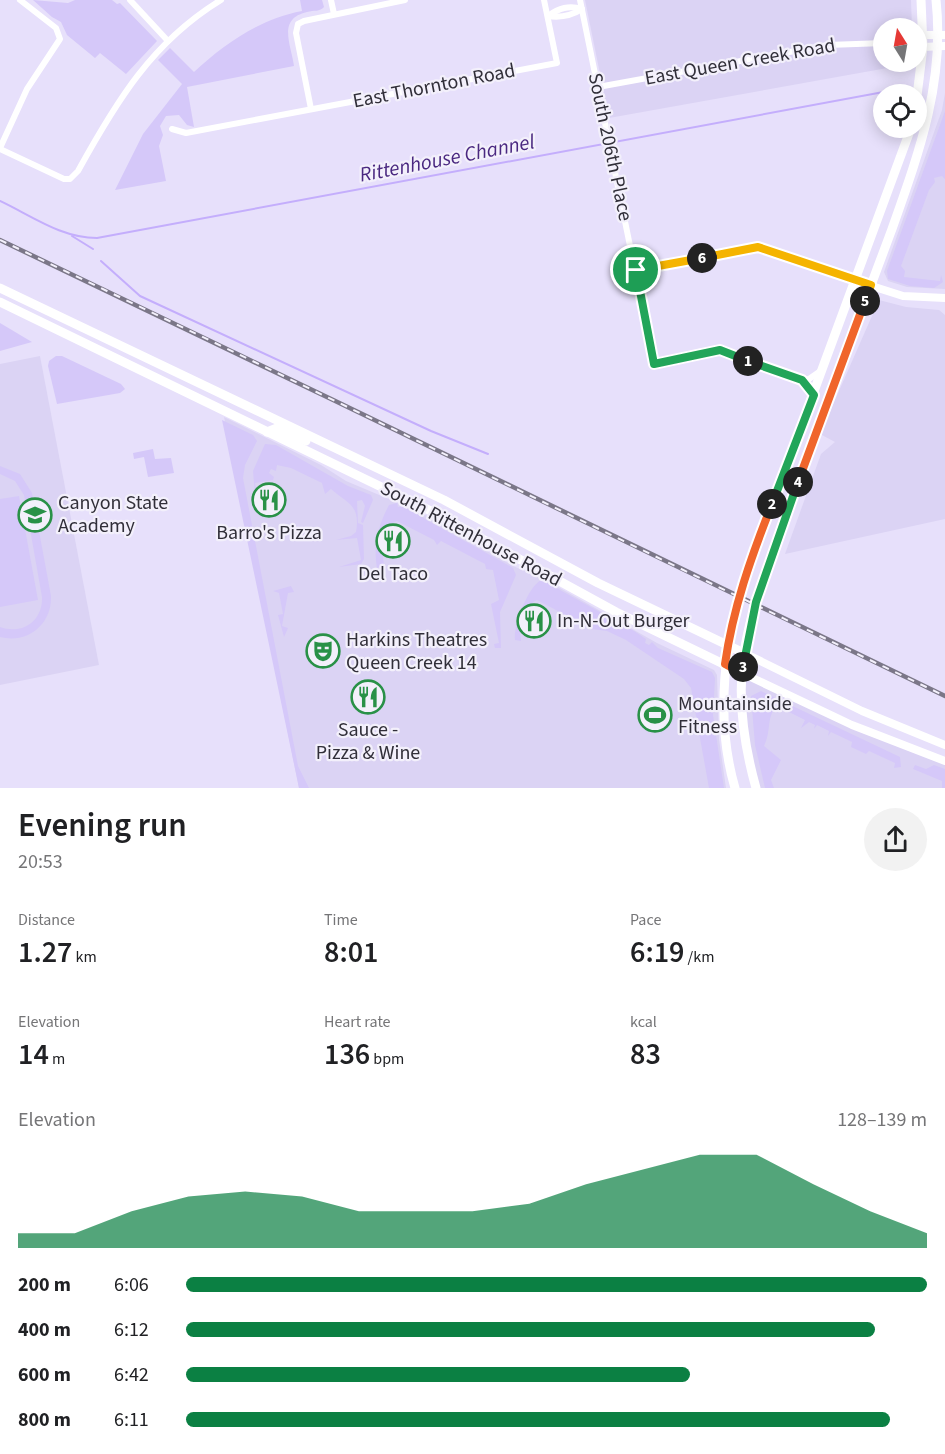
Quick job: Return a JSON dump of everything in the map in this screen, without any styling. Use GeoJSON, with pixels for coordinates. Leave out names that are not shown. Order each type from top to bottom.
{"type":"FeatureCollection","features":[{"type":"Feature","properties":{"kind":"main road"},"geometry":{"type":"LineString","coordinates":[[921,0],[921,18]]}},
{"type":"Feature","properties":{"kind":"main road"},"geometry":{"type":"LineString","coordinates":[[756,788],[744,731],[742,673],[744,653],[762,582],[924,140],[934,96],[941,41],[936,0]]}},
{"type":"Feature","properties":{"kind":"main road"},"geometry":{"type":"LineString","coordinates":[[735,788],[724,720],[725,664],[745,576],[907,138]]}},
{"type":"Feature","properties":{"kind":"main road"},"geometry":{"type":"LineString","coordinates":[[856,281],[903,296],[945,298]]}},
{"type":"Feature","properties":{"kind":"main road","name":"South Rittenhouse Road"},"geometry":{"type":"LineString","coordinates":[[0,288],[444,500],[634,601],[862,711],[945,745]]}},
{"type":"Feature","properties":{"kind":"main road","name":"South Rittenhouse Road"},"geometry":{"type":"LineString","coordinates":[[0,302],[386,489],[533,565],[623,616],[852,725],[945,761]]}},
{"type":"Feature","properties":{"kind":"main road"},"geometry":{"type":"LineString","coordinates":[[52,329],[58,316]]}},
{"type":"Feature","properties":{"kind":"main road"},"geometry":{"type":"LineString","coordinates":[[267,432],[277,428],[306,441],[317,440]]}},
{"type":"Feature","properties":{"kind":"main road"},"geometry":{"type":"LineString","coordinates":[[386,489],[397,485],[430,501],[444,500]]}},
{"type":"Feature","properties":{"kind":"main road"},"geometry":{"type":"LineString","coordinates":[[533,565],[541,552]]}},
{"type":"Feature","properties":{"kind":"street"},"geometry":{"type":"LineString","coordinates":[[20,0],[59,32],[60,39],[27,89],[0,148],[64,179],[70,179],[78,171],[116,102],[135,76],[168,41],[221,0]]}},
{"type":"Feature","properties":{"kind":"street"},"geometry":{"type":"LineString","coordinates":[[130,0],[168,41]]}},
{"type":"Feature","properties":{"kind":"street"},"geometry":{"type":"LineString","coordinates":[[331,0],[334,14]]}},
{"type":"Feature","properties":{"kind":"street"},"geometry":{"type":"LineString","coordinates":[[311,109],[296,33],[298,24],[334,14],[405,0]]}},
{"type":"Feature","properties":{"kind":"street"},"geometry":{"type":"LineString","coordinates":[[544,0],[548,16],[557,9],[573,6],[582,9]]}},
{"type":"Feature","properties":{"kind":"street","name":"South 206th Place"},"geometry":{"type":"LineString","coordinates":[[580,0],[654,364],[720,350],[802,380]]}},
{"type":"Feature","properties":{"kind":"street","name":"East Thornton Road"},"geometry":{"type":"LineString","coordinates":[[172,129],[186,133],[557,63],[548,16]]}},
{"type":"Feature","properties":{"kind":"street","name":"East Queen Creek Road"},"geometry":{"type":"LineString","coordinates":[[598,87],[821,46],[873,44]]}},
{"type":"Feature","properties":{"kind":"street"},"geometry":{"type":"LineString","coordinates":[[636,270],[758,247],[856,281]]}},
{"type":"Feature","properties":{"kind":"street"},"geometry":{"type":"LineString","coordinates":[[802,380],[809,379],[823,370]]}},
{"type":"Feature","properties":{"kind":"street"},"geometry":{"type":"LineString","coordinates":[[802,380],[814,395]]}},
{"type":"Feature","properties":{"kind":"shaded area"},"geometry":{"type":"Polygon","coordinates":[[[33,0],[68,3],[75,0],[112,0],[117,4],[120,3],[157,41],[126,74],[100,53],[95,58],[67,35],[61,22],[33,0]]]}},
{"type":"Feature","properties":{"kind":"shaded area"},"geometry":{"type":"Polygon","coordinates":[[[300,0],[322,0],[324,7],[298,15],[292,20],[288,33],[294,66],[187,87],[194,127],[187,125],[179,115],[166,116],[160,126],[163,135],[159,146],[166,181],[115,190],[143,134],[182,84],[158,60],[170,48],[194,72],[218,51],[258,26],[302,11],[300,0]]]}},
{"type":"Feature","properties":{"kind":"shaded area"},"geometry":{"type":"Polygon","coordinates":[[[585,0],[911,0],[912,18],[873,18],[873,71],[609,118],[585,0]]]}},
{"type":"Feature","properties":{"kind":"shaded area"},"geometry":{"type":"Polygon","coordinates":[[[945,93],[945,289],[907,287],[888,281],[884,272],[942,110],[945,93]]]}},
{"type":"Feature","properties":{"kind":"shaded area"},"geometry":{"type":"Polygon","coordinates":[[[945,111],[945,179],[942,176],[934,178],[935,182],[929,190],[901,266],[905,271],[904,277],[940,281],[941,275],[943,282],[934,288],[910,286],[888,279],[887,271],[945,111]]]}},
{"type":"Feature","properties":{"kind":"shaded area"},"geometry":{"type":"Polygon","coordinates":[[[879,300],[906,307],[939,310],[945,315],[945,519],[785,554],[821,454],[835,442],[820,434],[879,300]]]}},
{"type":"Feature","properties":{"kind":"shaded area"},"geometry":{"type":"Polygon","coordinates":[[[0,323],[32,342],[0,351],[0,323]]]}},
{"type":"Feature","properties":{"kind":"shaded area","name":"Canyon State Academy"},"geometry":{"type":"Polygon","coordinates":[[[40,356],[99,665],[0,685],[0,364],[40,356]]]}},
{"type":"Feature","properties":{"kind":"shaded area"},"geometry":{"type":"Polygon","coordinates":[[[56,356],[62,356],[121,384],[125,389],[120,393],[57,404],[48,366],[49,361],[56,356]]]}},
{"type":"Feature","properties":{"kind":"shaded area"},"geometry":{"type":"Polygon","coordinates":[[[224,417],[321,465],[346,481],[422,513],[513,566],[544,579],[657,643],[714,670],[717,675],[719,739],[726,788],[299,788],[224,417]]]}},
{"type":"Feature","properties":{"kind":"shaded area"},"geometry":{"type":"Polygon","coordinates":[[[222,420],[253,435],[257,441],[245,465],[243,478],[298,766],[309,788],[299,788],[222,420]]]}},
{"type":"Feature","properties":{"kind":"shaded area"},"geometry":{"type":"Polygon","coordinates":[[[265,444],[276,445],[348,486],[371,495],[373,500],[363,523],[361,522],[365,506],[362,500],[357,501],[358,523],[363,525],[364,559],[361,564],[339,567],[361,560],[357,538],[336,540],[351,536],[356,532],[356,515],[351,505],[331,489],[325,494],[322,483],[291,468],[277,465],[276,471],[271,469],[269,473],[274,477],[273,480],[255,483],[257,494],[255,495],[253,471],[265,444]]]}},
{"type":"Feature","properties":{"kind":"shaded area"},"geometry":{"type":"Polygon","coordinates":[[[153,449],[155,459],[171,458],[174,473],[148,477],[144,457],[134,459],[133,453],[153,449]]]}},
{"type":"Feature","properties":{"kind":"shaded area"},"geometry":{"type":"Polygon","coordinates":[[[0,466],[20,474],[32,493],[51,596],[50,606],[43,623],[29,634],[10,638],[0,637],[0,627],[16,629],[30,624],[39,613],[42,597],[24,495],[15,481],[0,474],[0,466]]]}},
{"type":"Feature","properties":{"kind":"shaded area"},"geometry":{"type":"Polygon","coordinates":[[[19,496],[38,600],[0,607],[0,499],[19,496]]]}},
{"type":"Feature","properties":{"kind":"shaded area"},"geometry":{"type":"Polygon","coordinates":[[[397,503],[398,507],[403,506],[513,568],[516,575],[500,612],[501,648],[495,648],[494,644],[499,643],[491,604],[499,600],[493,570],[486,569],[485,564],[441,541],[437,545],[434,540],[397,521],[387,528],[384,534],[382,547],[384,565],[377,568],[376,543],[379,528],[389,505],[397,503]]]}},
{"type":"Feature","properties":{"kind":"shaded area"},"geometry":{"type":"Polygon","coordinates":[[[542,580],[634,631],[646,639],[645,643],[649,645],[652,642],[658,648],[712,672],[715,678],[713,715],[724,788],[709,788],[691,688],[684,679],[626,640],[607,631],[592,629],[537,600],[533,602],[520,630],[521,641],[515,640],[517,625],[527,597],[542,580]]]}},
{"type":"Feature","properties":{"kind":"shaded area"},"geometry":{"type":"Polygon","coordinates":[[[291,586],[294,592],[288,593],[282,626],[288,628],[284,637],[278,615],[283,614],[279,593],[273,591],[291,586]]]}},
{"type":"Feature","properties":{"kind":"shaded area"},"geometry":{"type":"Polygon","coordinates":[[[742,673],[945,761],[945,788],[756,788],[750,764],[742,673]]]}},
{"type":"Feature","properties":{"kind":"shaded area"},"geometry":{"type":"Polygon","coordinates":[[[761,691],[900,757],[901,767],[894,768],[895,763],[869,751],[866,754],[851,747],[852,742],[831,732],[828,736],[829,731],[817,725],[814,729],[815,725],[809,722],[801,728],[805,720],[781,708],[773,711],[771,715],[764,746],[781,760],[771,780],[774,788],[765,788],[755,745],[751,696],[761,691]]]}},
{"type":"Feature","properties":{"kind":"shaded area"},"geometry":{"type":"Polygon","coordinates":[[[915,765],[926,769],[934,765],[945,769],[945,788],[942,788],[942,781],[913,769],[915,765]]]}},
{"type":"Feature","properties":{"kind":"waterway","name":"Rittenhouse Channel"},"geometry":{"type":"LineString","coordinates":[[0,201],[59,230],[97,238],[873,94]]}},
{"type":"Feature","properties":{"kind":"waterway"},"geometry":{"type":"LineString","coordinates":[[72,236],[93,249]]}},
{"type":"Feature","properties":{"kind":"waterway"},"geometry":{"type":"LineString","coordinates":[[101,261],[140,296],[431,431],[488,454]]}},
{"type":"Feature","properties":{"kind":"railway"},"geometry":{"type":"LineString","coordinates":[[0,240],[945,696]]}},
{"type":"Feature","properties":{"kind":"place","name":"Barro's Pizza"},"geometry":{"type":"Point","coordinates":[269,500]}},
{"type":"Feature","properties":{"kind":"place","name":"Canyon State Academy"},"geometry":{"type":"Point","coordinates":[35,515]}},
{"type":"Feature","properties":{"kind":"place","name":"Del Taco"},"geometry":{"type":"Point","coordinates":[393,541]}},
{"type":"Feature","properties":{"kind":"place","name":"In-N-Out Burger"},"geometry":{"type":"Point","coordinates":[534,621]}},
{"type":"Feature","properties":{"kind":"place","name":"Harkins Theatres Queen Creek 14"},"geometry":{"type":"Point","coordinates":[323,651]}},
{"type":"Feature","properties":{"kind":"place","name":"Sauce - Pizza & Wine"},"geometry":{"type":"Point","coordinates":[368,697]}},
{"type":"Feature","properties":{"kind":"place","name":"Mountainside Fitness"},"geometry":{"type":"Point","coordinates":[655,715]}},
{"type":"Feature","properties":{"kind":"route"},"geometry":{"type":"LineString","coordinates":[[758,247],[871,285],[762,582],[749,627],[742,673],[725,664],[733,618],[756,546],[814,395],[802,380],[720,350],[654,364],[636,270],[758,247]]}}]}
